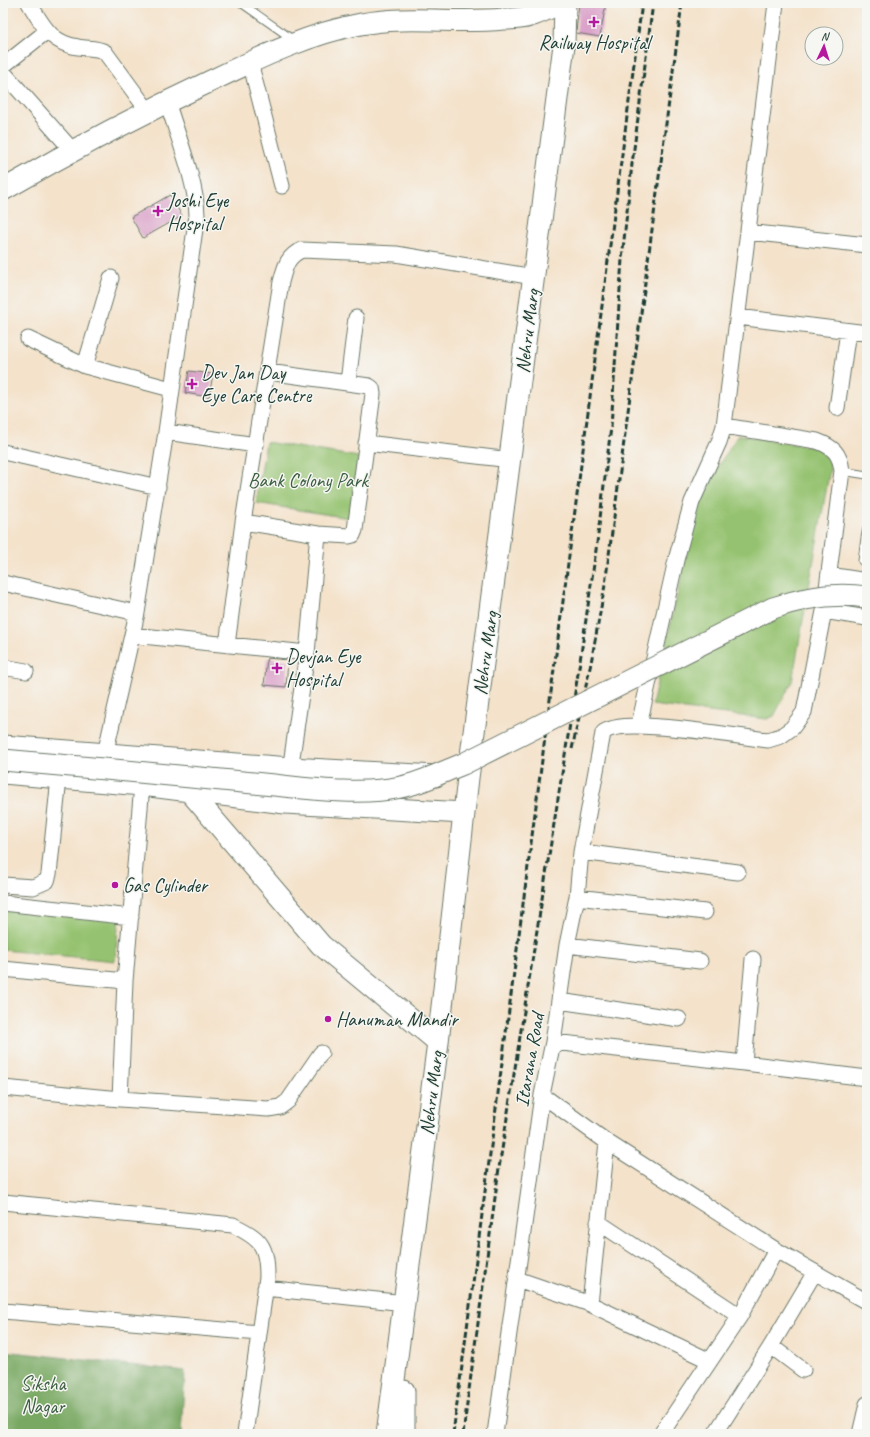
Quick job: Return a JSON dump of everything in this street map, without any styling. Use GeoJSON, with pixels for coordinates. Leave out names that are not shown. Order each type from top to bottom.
{"type":"FeatureCollection","features":[{"type":"Feature","properties":{"kind":"street"},"geometry":{"type":"LineString","coordinates":[[29,3],[47,31],[54,38],[67,45],[97,48],[105,52],[148,111]]}},
{"type":"Feature","properties":{"kind":"street"},"geometry":{"type":"LineString","coordinates":[[3,190],[72,150],[167,101],[250,62],[332,31],[362,24],[402,20],[459,22],[509,19],[530,16],[561,3]]}},
{"type":"Feature","properties":{"kind":"street","name":"Nehru Marg"},"geometry":{"type":"LineString","coordinates":[[387,1434],[438,1042],[468,778],[511,460],[564,45],[565,3]]}},
{"type":"Feature","properties":{"kind":"street"},"geometry":{"type":"LineString","coordinates":[[640,724],[676,560],[692,502],[719,442],[724,426],[776,3]]}},
{"type":"Feature","properties":{"kind":"street"},"geometry":{"type":"LineString","coordinates":[[3,66],[47,31]]}},
{"type":"Feature","properties":{"kind":"street"},"geometry":{"type":"LineString","coordinates":[[250,62],[282,186]]}},
{"type":"Feature","properties":{"kind":"street"},"geometry":{"type":"LineString","coordinates":[[3,72],[72,150]]}},
{"type":"Feature","properties":{"kind":"street"},"geometry":{"type":"LineString","coordinates":[[100,782],[137,613],[158,487],[197,215],[197,201],[167,101]]}},
{"type":"Feature","properties":{"kind":"street"},"geometry":{"type":"LineString","coordinates":[[748,232],[867,246]]}},
{"type":"Feature","properties":{"kind":"street"},"geometry":{"type":"LineString","coordinates":[[227,645],[243,522],[268,372],[281,282],[286,263],[291,256],[302,250],[396,254],[534,277]]}},
{"type":"Feature","properties":{"kind":"street"},"geometry":{"type":"LineString","coordinates":[[85,366],[111,278]]}},
{"type":"Feature","properties":{"kind":"street"},"geometry":{"type":"LineString","coordinates":[[348,382],[356,318]]}},
{"type":"Feature","properties":{"kind":"street"},"geometry":{"type":"LineString","coordinates":[[738,318],[867,333]]}},
{"type":"Feature","properties":{"kind":"street"},"geometry":{"type":"LineString","coordinates":[[836,408],[848,331]]}},
{"type":"Feature","properties":{"kind":"street"},"geometry":{"type":"LineString","coordinates":[[28,339],[85,366],[171,388]]}},
{"type":"Feature","properties":{"kind":"street"},"geometry":{"type":"LineString","coordinates":[[243,522],[318,534],[353,535],[355,530],[373,394],[372,388],[348,382],[268,372]]}},
{"type":"Feature","properties":{"kind":"street"},"geometry":{"type":"LineString","coordinates":[[724,426],[817,441],[830,446],[836,453],[841,461],[842,471]]}},
{"type":"Feature","properties":{"kind":"street"},"geometry":{"type":"LineString","coordinates":[[166,432],[256,445]]}},
{"type":"Feature","properties":{"kind":"street"},"geometry":{"type":"LineString","coordinates":[[366,443],[511,460]]}},
{"type":"Feature","properties":{"kind":"street"},"geometry":{"type":"LineString","coordinates":[[3,452],[158,487]]}},
{"type":"Feature","properties":{"kind":"street","name":"Itarana Road"},"geometry":{"type":"LineString","coordinates":[[495,1434],[542,1095],[553,1042],[567,946],[576,897],[581,852],[603,733],[612,727],[640,724],[768,740],[781,736],[792,728],[804,712],[824,612],[842,471]]}},
{"type":"Feature","properties":{"kind":"street"},"geometry":{"type":"LineString","coordinates":[[285,803],[307,653],[318,534]]}},
{"type":"Feature","properties":{"kind":"street"},"geometry":{"type":"LineString","coordinates":[[829,575],[867,581]]}},
{"type":"Feature","properties":{"kind":"street"},"geometry":{"type":"LineString","coordinates":[[3,584],[137,613]]}},
{"type":"Feature","properties":{"kind":"street"},"geometry":{"type":"LineString","coordinates":[[3,760],[357,791],[377,791],[401,787],[421,782],[463,764],[773,608],[799,599],[828,594],[867,597]]}},
{"type":"Feature","properties":{"kind":"street"},"geometry":{"type":"LineString","coordinates":[[824,612],[867,618]]}},
{"type":"Feature","properties":{"kind":"street"},"geometry":{"type":"LineString","coordinates":[[133,635],[307,653]]}},
{"type":"Feature","properties":{"kind":"street"},"geometry":{"type":"LineString","coordinates":[[3,667],[26,671]]}},
{"type":"Feature","properties":{"kind":"street"},"geometry":{"type":"LineString","coordinates":[[3,746],[290,768],[468,778]]}},
{"type":"Feature","properties":{"kind":"street"},"geometry":{"type":"LineString","coordinates":[[3,773],[142,785],[285,803],[464,813]]}},
{"type":"Feature","properties":{"kind":"street"},"geometry":{"type":"LineString","coordinates":[[3,885],[33,887],[47,881],[59,778]]}},
{"type":"Feature","properties":{"kind":"street"},"geometry":{"type":"LineString","coordinates":[[120,1099],[125,981],[142,785]]}},
{"type":"Feature","properties":{"kind":"street"},"geometry":{"type":"LineString","coordinates":[[190,792],[321,945],[438,1042]]}},
{"type":"Feature","properties":{"kind":"street"},"geometry":{"type":"LineString","coordinates":[[581,852],[738,872]]}},
{"type":"Feature","properties":{"kind":"street"},"geometry":{"type":"LineString","coordinates":[[576,897],[705,912]]}},
{"type":"Feature","properties":{"kind":"street"},"geometry":{"type":"LineString","coordinates":[[3,903],[131,917]]}},
{"type":"Feature","properties":{"kind":"street"},"geometry":{"type":"LineString","coordinates":[[567,946],[700,960]]}},
{"type":"Feature","properties":{"kind":"street"},"geometry":{"type":"LineString","coordinates":[[744,1063],[753,959]]}},
{"type":"Feature","properties":{"kind":"street"},"geometry":{"type":"LineString","coordinates":[[3,968],[125,981]]}},
{"type":"Feature","properties":{"kind":"street"},"geometry":{"type":"LineString","coordinates":[[559,1001],[678,1019]]}},
{"type":"Feature","properties":{"kind":"street"},"geometry":{"type":"LineString","coordinates":[[553,1042],[867,1078]]}},
{"type":"Feature","properties":{"kind":"street"},"geometry":{"type":"LineString","coordinates":[[3,1088],[120,1099],[268,1109],[280,1107],[288,1102],[320,1053]]}},
{"type":"Feature","properties":{"kind":"street"},"geometry":{"type":"LineString","coordinates":[[542,1095],[607,1142],[776,1250],[867,1302]]}},
{"type":"Feature","properties":{"kind":"street"},"geometry":{"type":"LineString","coordinates":[[590,1304],[607,1142]]}},
{"type":"Feature","properties":{"kind":"street"},"geometry":{"type":"LineString","coordinates":[[3,1202],[233,1225],[258,1239],[263,1247],[267,1262],[265,1288],[245,1434]]}},
{"type":"Feature","properties":{"kind":"street"},"geometry":{"type":"LineString","coordinates":[[598,1222],[740,1316]]}},
{"type":"Feature","properties":{"kind":"street"},"geometry":{"type":"LineString","coordinates":[[661,1434],[740,1316],[776,1250]]}},
{"type":"Feature","properties":{"kind":"street"},"geometry":{"type":"LineString","coordinates":[[719,1433],[815,1272]]}},
{"type":"Feature","properties":{"kind":"street"},"geometry":{"type":"LineString","coordinates":[[517,1279],[590,1304],[710,1361]]}},
{"type":"Feature","properties":{"kind":"street"},"geometry":{"type":"LineString","coordinates":[[265,1288],[405,1303]]}},
{"type":"Feature","properties":{"kind":"street","name":"Nehru Marg"},"geometry":{"type":"LineString","coordinates":[[404,1434],[405,1303]]}},
{"type":"Feature","properties":{"kind":"street"},"geometry":{"type":"LineString","coordinates":[[3,1311],[258,1333]]}},
{"type":"Feature","properties":{"kind":"street"},"geometry":{"type":"LineString","coordinates":[[771,1346],[803,1370]]}},
{"type":"Feature","properties":{"kind":"street"},"geometry":{"type":"LineString","coordinates":[[860,1434],[867,1404]]}},
{"type":"Feature","properties":{"kind":"lane"},"geometry":{"type":"LineString","coordinates":[[241,3],[298,43]]}},
{"type":"Feature","properties":{"kind":"lane"},"geometry":{"type":"LineString","coordinates":[[842,471],[867,475]]}},
{"type":"Feature","properties":{"kind":"lane"},"geometry":{"type":"LineString","coordinates":[[862,561],[867,528]]}},
{"type":"Feature","properties":{"kind":"green space"},"geometry":{"type":"Polygon","coordinates":[[[738,435],[824,449],[831,463],[792,682],[774,716],[767,719],[652,705],[698,504],[711,477],[738,435]]]}},
{"type":"Feature","properties":{"kind":"green space","name":"Bank Colony Park"},"geometry":{"type":"Polygon","coordinates":[[[266,442],[359,457],[349,518],[256,503],[266,442]]]}},
{"type":"Feature","properties":{"kind":"green space"},"geometry":{"type":"Polygon","coordinates":[[[3,905],[119,917],[115,961],[3,950],[3,905]]]}},
{"type":"Feature","properties":{"kind":"green space","name":"Siksha Nagar"},"geometry":{"type":"Polygon","coordinates":[[[3,1351],[185,1371],[181,1434],[3,1434],[3,1351]]]}},
{"type":"Feature","properties":{"kind":"building"},"geometry":{"type":"Polygon","coordinates":[[[579,3],[606,3],[600,37],[576,33],[579,3]]]}},
{"type":"Feature","properties":{"kind":"building"},"geometry":{"type":"Polygon","coordinates":[[[170,195],[182,216],[143,238],[131,217],[170,195]]]}},
{"type":"Feature","properties":{"kind":"building"},"geometry":{"type":"Polygon","coordinates":[[[189,371],[213,374],[209,397],[185,393],[189,371]]]}},
{"type":"Feature","properties":{"kind":"building"},"geometry":{"type":"Polygon","coordinates":[[[267,658],[288,660],[286,687],[264,685],[267,658]]]}},
{"type":"Feature","properties":{"kind":"railway"},"geometry":{"type":"LineString","coordinates":[[453,1434],[642,3]]}},
{"type":"Feature","properties":{"kind":"railway"},"geometry":{"type":"LineString","coordinates":[[463,1434],[499,1168],[580,661],[597,543],[611,427],[622,259],[632,164],[653,3]]}},
{"type":"Feature","properties":{"kind":"railway"},"geometry":{"type":"LineString","coordinates":[[572,749],[591,663],[605,585],[682,3]]}},
{"type":"Feature","properties":{"kind":"place","name":"Railway Hospital"},"geometry":{"type":"Point","coordinates":[594,22]}},
{"type":"Feature","properties":{"kind":"place","name":"Joshi Eye Hospital"},"geometry":{"type":"Point","coordinates":[158,211]}},
{"type":"Feature","properties":{"kind":"place","name":"Dev Jan Day Eye Care Centre"},"geometry":{"type":"Point","coordinates":[192,384]}},
{"type":"Feature","properties":{"kind":"place","name":"Devjan Eye Hospital"},"geometry":{"type":"Point","coordinates":[277,668]}},
{"type":"Feature","properties":{"kind":"place","name":"Gas Cylinder"},"geometry":{"type":"Point","coordinates":[115,885]}},
{"type":"Feature","properties":{"kind":"place","name":"Hanuman Mandir"},"geometry":{"type":"Point","coordinates":[328,1019]}}]}
